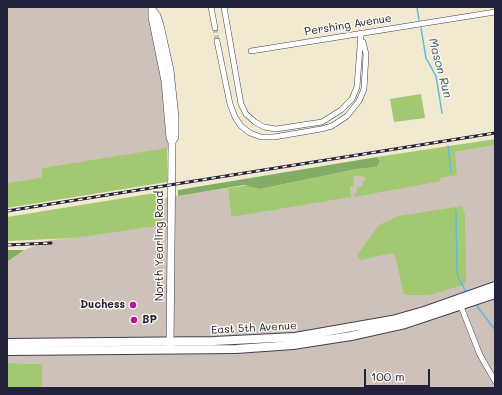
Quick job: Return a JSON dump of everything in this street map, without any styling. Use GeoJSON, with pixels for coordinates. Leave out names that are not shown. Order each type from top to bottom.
{"type":"FeatureCollection","features":[{"type":"Feature","properties":{"kind":"main road","name":"North Yearling Road"},"geometry":{"type":"LineString","coordinates":[[152,8],[160,25],[170,70],[175,117],[175,137],[172,142],[170,346]]}},
{"type":"Feature","properties":{"kind":"main road","name":"East 5th Avenue"},"geometry":{"type":"LineString","coordinates":[[7,343],[247,348],[308,343],[391,327],[460,302],[495,286]]}},
{"type":"Feature","properties":{"kind":"main road","name":"East 5th Avenue"},"geometry":{"type":"LineString","coordinates":[[460,302],[495,294]]}},
{"type":"Feature","properties":{"kind":"main road","name":"East 5th Avenue"},"geometry":{"type":"LineString","coordinates":[[7,351],[170,346]]}},
{"type":"Feature","properties":{"kind":"street"},"geometry":{"type":"LineString","coordinates":[[210,7],[215,28]]}},
{"type":"Feature","properties":{"kind":"street"},"geometry":{"type":"LineString","coordinates":[[224,7],[241,104],[246,114],[255,122],[264,127],[276,129],[322,122],[341,110],[352,99],[357,88],[361,33]]}},
{"type":"Feature","properties":{"kind":"street","name":"Pershing Avenue"},"geometry":{"type":"LineString","coordinates":[[251,51],[495,12]]}},
{"type":"Feature","properties":{"kind":"street"},"geometry":{"type":"LineString","coordinates":[[217,41],[230,104],[235,118],[250,134],[261,137],[274,137],[321,130],[332,126],[347,116],[354,109],[364,89],[366,54],[361,33]]}},
{"type":"Feature","properties":{"kind":"street"},"geometry":{"type":"LineString","coordinates":[[460,302],[480,355],[495,381]]}},
{"type":"Feature","properties":{"kind":"shaded area"},"geometry":{"type":"Polygon","coordinates":[[[7,7],[149,7],[165,54],[171,91],[172,148],[43,168],[42,177],[7,183],[7,7]]]}},
{"type":"Feature","properties":{"kind":"shaded area"},"geometry":{"type":"Polygon","coordinates":[[[495,145],[495,388],[42,388],[42,364],[7,363],[7,262],[24,250],[50,240],[75,238],[162,221],[164,198],[228,188],[231,216],[353,187],[353,176],[365,177],[365,180],[441,181],[440,178],[455,152],[495,145]]]}},
{"type":"Feature","properties":{"kind":"green space"},"geometry":{"type":"Polygon","coordinates":[[[421,94],[425,118],[394,122],[390,99],[421,94]]]}},
{"type":"Feature","properties":{"kind":"green space"},"geometry":{"type":"Polygon","coordinates":[[[495,139],[495,145],[455,152],[457,175],[440,178],[441,181],[354,197],[358,187],[363,186],[365,177],[354,176],[353,187],[350,187],[351,197],[231,217],[228,188],[250,185],[260,189],[357,169],[377,167],[380,161],[377,157],[495,139]]]}},
{"type":"Feature","properties":{"kind":"green space"},"geometry":{"type":"Polygon","coordinates":[[[167,148],[167,182],[7,208],[7,183],[42,177],[42,168],[167,148]]]}},
{"type":"Feature","properties":{"kind":"green space"},"geometry":{"type":"Polygon","coordinates":[[[377,157],[380,161],[377,167],[357,169],[260,189],[244,185],[178,196],[178,190],[377,157]]]}},
{"type":"Feature","properties":{"kind":"green space"},"geometry":{"type":"Polygon","coordinates":[[[155,193],[164,198],[162,221],[155,226],[75,238],[7,241],[7,217],[155,193]]]}},
{"type":"Feature","properties":{"kind":"green space"},"geometry":{"type":"Polygon","coordinates":[[[462,206],[465,215],[466,282],[463,285],[430,295],[404,295],[395,255],[392,253],[360,260],[357,255],[379,225],[399,216],[462,206]]]}},
{"type":"Feature","properties":{"kind":"green space"},"geometry":{"type":"Polygon","coordinates":[[[7,250],[24,250],[7,262],[7,250]]]}},
{"type":"Feature","properties":{"kind":"green space"},"geometry":{"type":"Polygon","coordinates":[[[7,363],[42,364],[42,388],[7,388],[7,363]]]}},
{"type":"Feature","properties":{"kind":"waterway","name":"Mason Run"},"geometry":{"type":"LineString","coordinates":[[417,7],[419,20]]}},
{"type":"Feature","properties":{"kind":"waterway","name":"Mason Run"},"geometry":{"type":"LineString","coordinates":[[421,28],[426,58],[436,76],[442,113]]}},
{"type":"Feature","properties":{"kind":"waterway","name":"Mason Run"},"geometry":{"type":"LineString","coordinates":[[448,146],[451,172]]}},
{"type":"Feature","properties":{"kind":"waterway","name":"Mason Run"},"geometry":{"type":"LineString","coordinates":[[456,211],[457,271],[458,277],[466,292]]}},
{"type":"Feature","properties":{"kind":"waterway","name":"Mason Run"},"geometry":{"type":"LineString","coordinates":[[477,306],[495,330]]}},
{"type":"Feature","properties":{"kind":"tunnel"},"geometry":{"type":"LineString","coordinates":[[215,28],[217,41]]}},
{"type":"Feature","properties":{"kind":"railway"},"geometry":{"type":"LineString","coordinates":[[7,211],[495,133]]}},
{"type":"Feature","properties":{"kind":"railway"},"geometry":{"type":"LineString","coordinates":[[7,245],[51,243]]}},
{"type":"Feature","properties":{"kind":"place","name":"Duchess"},"geometry":{"type":"Point","coordinates":[133,305]}},
{"type":"Feature","properties":{"kind":"place","name":"BP"},"geometry":{"type":"Point","coordinates":[134,320]}}]}
